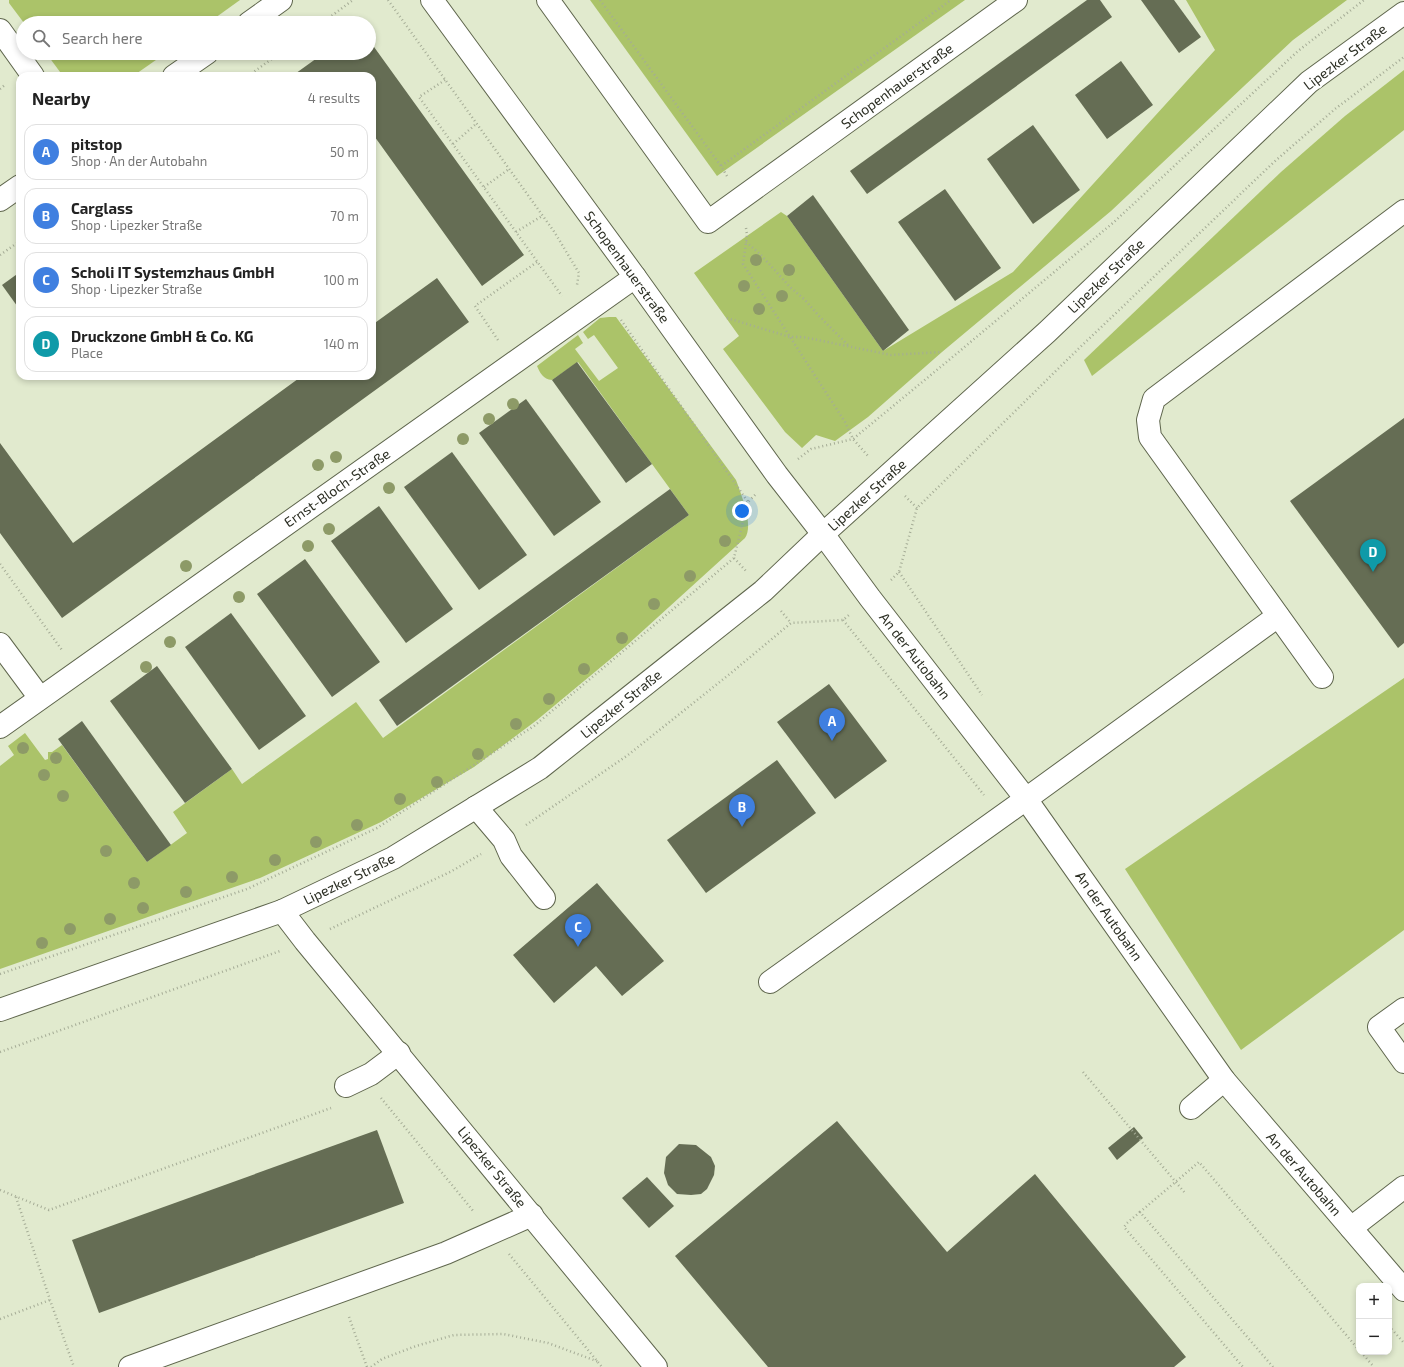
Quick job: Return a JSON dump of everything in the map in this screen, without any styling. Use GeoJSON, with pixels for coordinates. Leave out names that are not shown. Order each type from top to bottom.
{"type":"FeatureCollection","features":[{"type":"Feature","properties":{"kind":"street"},"geometry":{"type":"LineString","coordinates":[[258,16],[281,0]]}},
{"type":"Feature","properties":{"kind":"street","name":"Schopenhauerstraße"},"geometry":{"type":"LineString","coordinates":[[432,0],[635,277],[777,475],[823,534]]}},
{"type":"Feature","properties":{"kind":"street","name":"Schopenhauerstraße"},"geometry":{"type":"LineString","coordinates":[[548,0],[708,222],[1016,0]]}},
{"type":"Feature","properties":{"kind":"street","name":"Lipezker Straße"},"geometry":{"type":"LineString","coordinates":[[0,1010],[282,911],[393,858],[540,768],[763,591],[823,534],[1047,332],[1309,82],[1404,13]]}},
{"type":"Feature","properties":{"kind":"street"},"geometry":{"type":"LineString","coordinates":[[0,30],[16,52]]}},
{"type":"Feature","properties":{"kind":"street"},"geometry":{"type":"LineString","coordinates":[[22,60],[30,72]]}},
{"type":"Feature","properties":{"kind":"street"},"geometry":{"type":"LineString","coordinates":[[180,72],[197,60]]}},
{"type":"Feature","properties":{"kind":"street"},"geometry":{"type":"LineString","coordinates":[[0,200],[16,189]]}},
{"type":"Feature","properties":{"kind":"street"},"geometry":{"type":"LineString","coordinates":[[1322,677],[1150,437],[1148,420],[1154,398],[1404,211]]}},
{"type":"Feature","properties":{"kind":"street","name":"Ernst-Bloch-Straße"},"geometry":{"type":"LineString","coordinates":[[0,727],[635,277]]}},
{"type":"Feature","properties":{"kind":"street","name":"An der Autobahn"},"geometry":{"type":"LineString","coordinates":[[823,534],[875,605],[1026,799],[1224,1080],[1404,1290]]}},
{"type":"Feature","properties":{"kind":"street"},"geometry":{"type":"LineString","coordinates":[[770,982],[1278,616]]}},
{"type":"Feature","properties":{"kind":"street"},"geometry":{"type":"LineString","coordinates":[[0,644],[40,698]]}},
{"type":"Feature","properties":{"kind":"street"},"geometry":{"type":"LineString","coordinates":[[476,807],[504,840],[511,856],[544,898]]}},
{"type":"Feature","properties":{"kind":"street","name":"Lipezker Straße"},"geometry":{"type":"LineString","coordinates":[[282,911],[656,1367]]}},
{"type":"Feature","properties":{"kind":"street"},"geometry":{"type":"LineString","coordinates":[[1404,1009],[1379,1027],[1404,1062]]}},
{"type":"Feature","properties":{"kind":"street"},"geometry":{"type":"LineString","coordinates":[[346,1086],[371,1074],[399,1054]]}},
{"type":"Feature","properties":{"kind":"street"},"geometry":{"type":"LineString","coordinates":[[1191,1108],[1224,1080]]}},
{"type":"Feature","properties":{"kind":"street"},"geometry":{"type":"LineString","coordinates":[[1351,1228],[1404,1187]]}},
{"type":"Feature","properties":{"kind":"street"},"geometry":{"type":"LineString","coordinates":[[130,1367],[446,1253],[492,1234],[532,1215]]}},
{"type":"Feature","properties":{"kind":"path"},"geometry":{"type":"LineString","coordinates":[[331,16],[353,0]]}},
{"type":"Feature","properties":{"kind":"path"},"geometry":{"type":"LineString","coordinates":[[388,0],[555,233],[580,273],[622,321],[748,502]]}},
{"type":"Feature","properties":{"kind":"path"},"geometry":{"type":"LineString","coordinates":[[600,0],[721,166],[742,198],[747,236],[743,264],[845,422],[853,439]]}},
{"type":"Feature","properties":{"kind":"path"},"geometry":{"type":"LineString","coordinates":[[721,166],[952,0]]}},
{"type":"Feature","properties":{"kind":"path"},"geometry":{"type":"LineString","coordinates":[[0,974],[247,889],[377,828],[534,726],[734,558],[748,502],[777,475],[811,449],[853,439],[1114,222],[1298,51],[1364,0]]}},
{"type":"Feature","properties":{"kind":"path"},"geometry":{"type":"LineString","coordinates":[[254,72],[270,60]]}},
{"type":"Feature","properties":{"kind":"path"},"geometry":{"type":"LineString","coordinates":[[445,80],[419,98],[563,298],[567,293]]}},
{"type":"Feature","properties":{"kind":"path"},"geometry":{"type":"LineString","coordinates":[[453,144],[476,124]]}},
{"type":"Feature","properties":{"kind":"path"},"geometry":{"type":"LineString","coordinates":[[484,187],[509,169]]}},
{"type":"Feature","properties":{"kind":"path"},"geometry":{"type":"LineString","coordinates":[[516,232],[542,216]]}},
{"type":"Feature","properties":{"kind":"path"},"geometry":{"type":"LineString","coordinates":[[746,242],[760,254],[790,287],[804,299],[849,346]]}},
{"type":"Feature","properties":{"kind":"path"},"geometry":{"type":"LineString","coordinates":[[0,256],[16,244]]}},
{"type":"Feature","properties":{"kind":"path"},"geometry":{"type":"LineString","coordinates":[[514,363],[475,306],[537,262]]}},
{"type":"Feature","properties":{"kind":"path"},"geometry":{"type":"LineString","coordinates":[[572,289],[577,285],[580,273]]}},
{"type":"Feature","properties":{"kind":"path"},"geometry":{"type":"LineString","coordinates":[[727,318],[790,337],[803,337],[891,355],[942,352]]}},
{"type":"Feature","properties":{"kind":"path"},"geometry":{"type":"LineString","coordinates":[[0,564],[62,650],[24,677]]}},
{"type":"Feature","properties":{"kind":"path"},"geometry":{"type":"LineString","coordinates":[[843,620],[1002,816]]}},
{"type":"Feature","properties":{"kind":"path"},"geometry":{"type":"LineString","coordinates":[[1084,1072],[1185,1193]]}},
{"type":"Feature","properties":{"kind":"path"},"geometry":{"type":"LineString","coordinates":[[376,1092],[602,1367]]}},
{"type":"Feature","properties":{"kind":"path"},"geometry":{"type":"LineString","coordinates":[[0,1190],[49,1210],[331,1108]]}},
{"type":"Feature","properties":{"kind":"path"},"geometry":{"type":"LineString","coordinates":[[1243,1367],[1124,1227],[1199,1162],[1356,1346]]}},
{"type":"Feature","properties":{"kind":"path"},"geometry":{"type":"LineString","coordinates":[[16,1197],[74,1367]]}},
{"type":"Feature","properties":{"kind":"path"},"geometry":{"type":"LineString","coordinates":[[1140,1212],[1273,1367]]}},
{"type":"Feature","properties":{"kind":"path"},"geometry":{"type":"LineString","coordinates":[[340,1291],[367,1367]]}},
{"type":"Feature","properties":{"kind":"path"},"geometry":{"type":"LineString","coordinates":[[0,1319],[50,1300]]}},
{"type":"Feature","properties":{"kind":"path"},"geometry":{"type":"LineString","coordinates":[[1392,1329],[1404,1343]]}},
{"type":"Feature","properties":{"kind":"path"},"geometry":{"type":"LineString","coordinates":[[371,1367],[382,1359],[454,1335],[504,1334],[548,1343],[599,1363]]}},
{"type":"Feature","properties":{"kind":"path"},"geometry":{"type":"LineString","coordinates":[[1364,1355],[1374,1367]]}},
{"type":"Feature","properties":{"kind":"green space"},"geometry":{"type":"Polygon","coordinates":[[[9,0],[240,0],[218,16],[19,16],[9,3],[9,0]]]}},
{"type":"Feature","properties":{"kind":"green space"},"geometry":{"type":"Polygon","coordinates":[[[590,0],[965,0],[717,176],[590,0]]]}},
{"type":"Feature","properties":{"kind":"green space"},"geometry":{"type":"Polygon","coordinates":[[[1186,0],[1347,0],[1293,40],[1111,211],[942,352],[868,417],[835,441],[816,435],[802,448],[785,432],[723,349],[739,336],[694,273],[781,212],[787,216],[883,351],[1013,272],[1215,50],[1186,0]]]}},
{"type":"Feature","properties":{"kind":"green space"},"geometry":{"type":"Polygon","coordinates":[[[51,60],[156,60],[139,72],[60,72],[51,60]]]}},
{"type":"Feature","properties":{"kind":"green space"},"geometry":{"type":"Polygon","coordinates":[[[1404,70],[1404,130],[1092,376],[1084,360],[1281,172],[1345,116],[1404,70]]]}},
{"type":"Feature","properties":{"kind":"green space"},"geometry":{"type":"Polygon","coordinates":[[[616,317],[736,480],[746,509],[748,525],[745,538],[625,647],[537,720],[474,767],[381,822],[260,878],[0,969],[0,766],[14,755],[8,746],[25,733],[45,760],[48,759],[48,752],[52,752],[62,745],[147,862],[187,833],[173,812],[232,769],[242,784],[356,702],[383,738],[689,515],[578,362],[552,380],[544,377],[537,366],[578,335],[583,343],[575,349],[599,381],[618,368],[594,335],[588,339],[583,332],[600,318],[616,317]]]}},
{"type":"Feature","properties":{"kind":"green space"},"geometry":{"type":"Polygon","coordinates":[[[1404,678],[1404,930],[1241,1050],[1125,869],[1404,678]]]}},
{"type":"Feature","properties":{"kind":"building"},"geometry":{"type":"Polygon","coordinates":[[[1087,0],[1100,0],[1112,17],[867,194],[850,171],[1087,0]]]}},
{"type":"Feature","properties":{"kind":"building"},"geometry":{"type":"Polygon","coordinates":[[[1141,0],[1174,0],[1201,37],[1179,53],[1141,0]]]}},
{"type":"Feature","properties":{"kind":"building"},"geometry":{"type":"Polygon","coordinates":[[[376,50],[524,255],[482,286],[376,139],[376,72],[298,72],[314,60],[376,60],[376,50]]]}},
{"type":"Feature","properties":{"kind":"building"},"geometry":{"type":"Polygon","coordinates":[[[1121,61],[1153,105],[1107,139],[1075,95],[1121,61]]]}},
{"type":"Feature","properties":{"kind":"building"},"geometry":{"type":"Polygon","coordinates":[[[1033,125],[1080,190],[1033,224],[987,159],[1033,125]]]}},
{"type":"Feature","properties":{"kind":"building"},"geometry":{"type":"Polygon","coordinates":[[[945,189],[1001,268],[955,301],[898,222],[945,189]]]}},
{"type":"Feature","properties":{"kind":"building"},"geometry":{"type":"Polygon","coordinates":[[[813,195],[909,330],[883,351],[787,216],[813,195]]]}},
{"type":"Feature","properties":{"kind":"building"},"geometry":{"type":"Polygon","coordinates":[[[16,275],[16,304],[2,285],[16,275]]]}},
{"type":"Feature","properties":{"kind":"building"},"geometry":{"type":"Polygon","coordinates":[[[437,278],[469,322],[62,618],[0,533],[0,443],[73,543],[297,380],[376,380],[376,322],[437,278]]]}},
{"type":"Feature","properties":{"kind":"building"},"geometry":{"type":"Polygon","coordinates":[[[577,362],[652,464],[626,483],[552,380],[577,362]]]}},
{"type":"Feature","properties":{"kind":"building"},"geometry":{"type":"Polygon","coordinates":[[[526,399],[601,502],[554,536],[479,433],[526,399]]]}},
{"type":"Feature","properties":{"kind":"building"},"geometry":{"type":"Polygon","coordinates":[[[1404,418],[1404,643],[1398,648],[1290,501],[1404,418]]]}},
{"type":"Feature","properties":{"kind":"building"},"geometry":{"type":"Polygon","coordinates":[[[452,452],[527,555],[479,590],[404,487],[452,452]]]}},
{"type":"Feature","properties":{"kind":"building"},"geometry":{"type":"Polygon","coordinates":[[[670,489],[689,515],[397,726],[379,700],[670,489]]]}},
{"type":"Feature","properties":{"kind":"building"},"geometry":{"type":"Polygon","coordinates":[[[379,506],[453,609],[406,643],[331,541],[379,506]]]}},
{"type":"Feature","properties":{"kind":"building"},"geometry":{"type":"Polygon","coordinates":[[[305,559],[380,662],[332,697],[257,594],[305,559]]]}},
{"type":"Feature","properties":{"kind":"building"},"geometry":{"type":"Polygon","coordinates":[[[231,613],[306,716],[259,750],[185,647],[231,613]]]}},
{"type":"Feature","properties":{"kind":"building"},"geometry":{"type":"Polygon","coordinates":[[[157,666],[232,769],[185,803],[110,701],[157,666]]]}},
{"type":"Feature","properties":{"kind":"building"},"geometry":{"type":"Polygon","coordinates":[[[829,684],[887,761],[835,799],[777,722],[829,684]]]}},
{"type":"Feature","properties":{"kind":"building"},"geometry":{"type":"Polygon","coordinates":[[[82,721],[171,845],[147,862],[58,739],[82,721]]]}},
{"type":"Feature","properties":{"kind":"building"},"geometry":{"type":"Polygon","coordinates":[[[777,760],[816,813],[706,893],[667,840],[777,760]]]}},
{"type":"Feature","properties":{"kind":"building"},"geometry":{"type":"Polygon","coordinates":[[[597,883],[664,961],[622,996],[596,966],[554,1003],[513,955],[597,883]]]}},
{"type":"Feature","properties":{"kind":"building"},"geometry":{"type":"Polygon","coordinates":[[[837,1121],[947,1252],[1035,1174],[1186,1357],[1174,1367],[768,1367],[675,1256],[837,1121]]]}},
{"type":"Feature","properties":{"kind":"building"},"geometry":{"type":"Polygon","coordinates":[[[1134,1127],[1143,1138],[1117,1160],[1108,1148],[1134,1127]]]}},
{"type":"Feature","properties":{"kind":"building"},"geometry":{"type":"Polygon","coordinates":[[[377,1130],[404,1203],[99,1313],[72,1240],[377,1130]]]}},
{"type":"Feature","properties":{"kind":"building"},"geometry":{"type":"Polygon","coordinates":[[[679,1144],[696,1145],[711,1157],[715,1166],[714,1175],[707,1189],[701,1194],[677,1194],[668,1185],[664,1173],[666,1157],[679,1144]]]}},
{"type":"Feature","properties":{"kind":"building"},"geometry":{"type":"Polygon","coordinates":[[[647,1177],[674,1206],[649,1228],[622,1198],[647,1177]]]}},
{"type":"Feature","properties":{"kind":"place","name":"Druckzone GmbH & Co. KG"},"geometry":{"type":"Point","coordinates":[1373,572]}},
{"type":"Feature","properties":{"kind":"place","name":"pitstop"},"geometry":{"type":"Point","coordinates":[832,741]}},
{"type":"Feature","properties":{"kind":"place","name":"Carglass"},"geometry":{"type":"Point","coordinates":[742,827]}},
{"type":"Feature","properties":{"kind":"place","name":"Scholi IT Systemzhaus GmbH"},"geometry":{"type":"Point","coordinates":[578,947]}}]}
